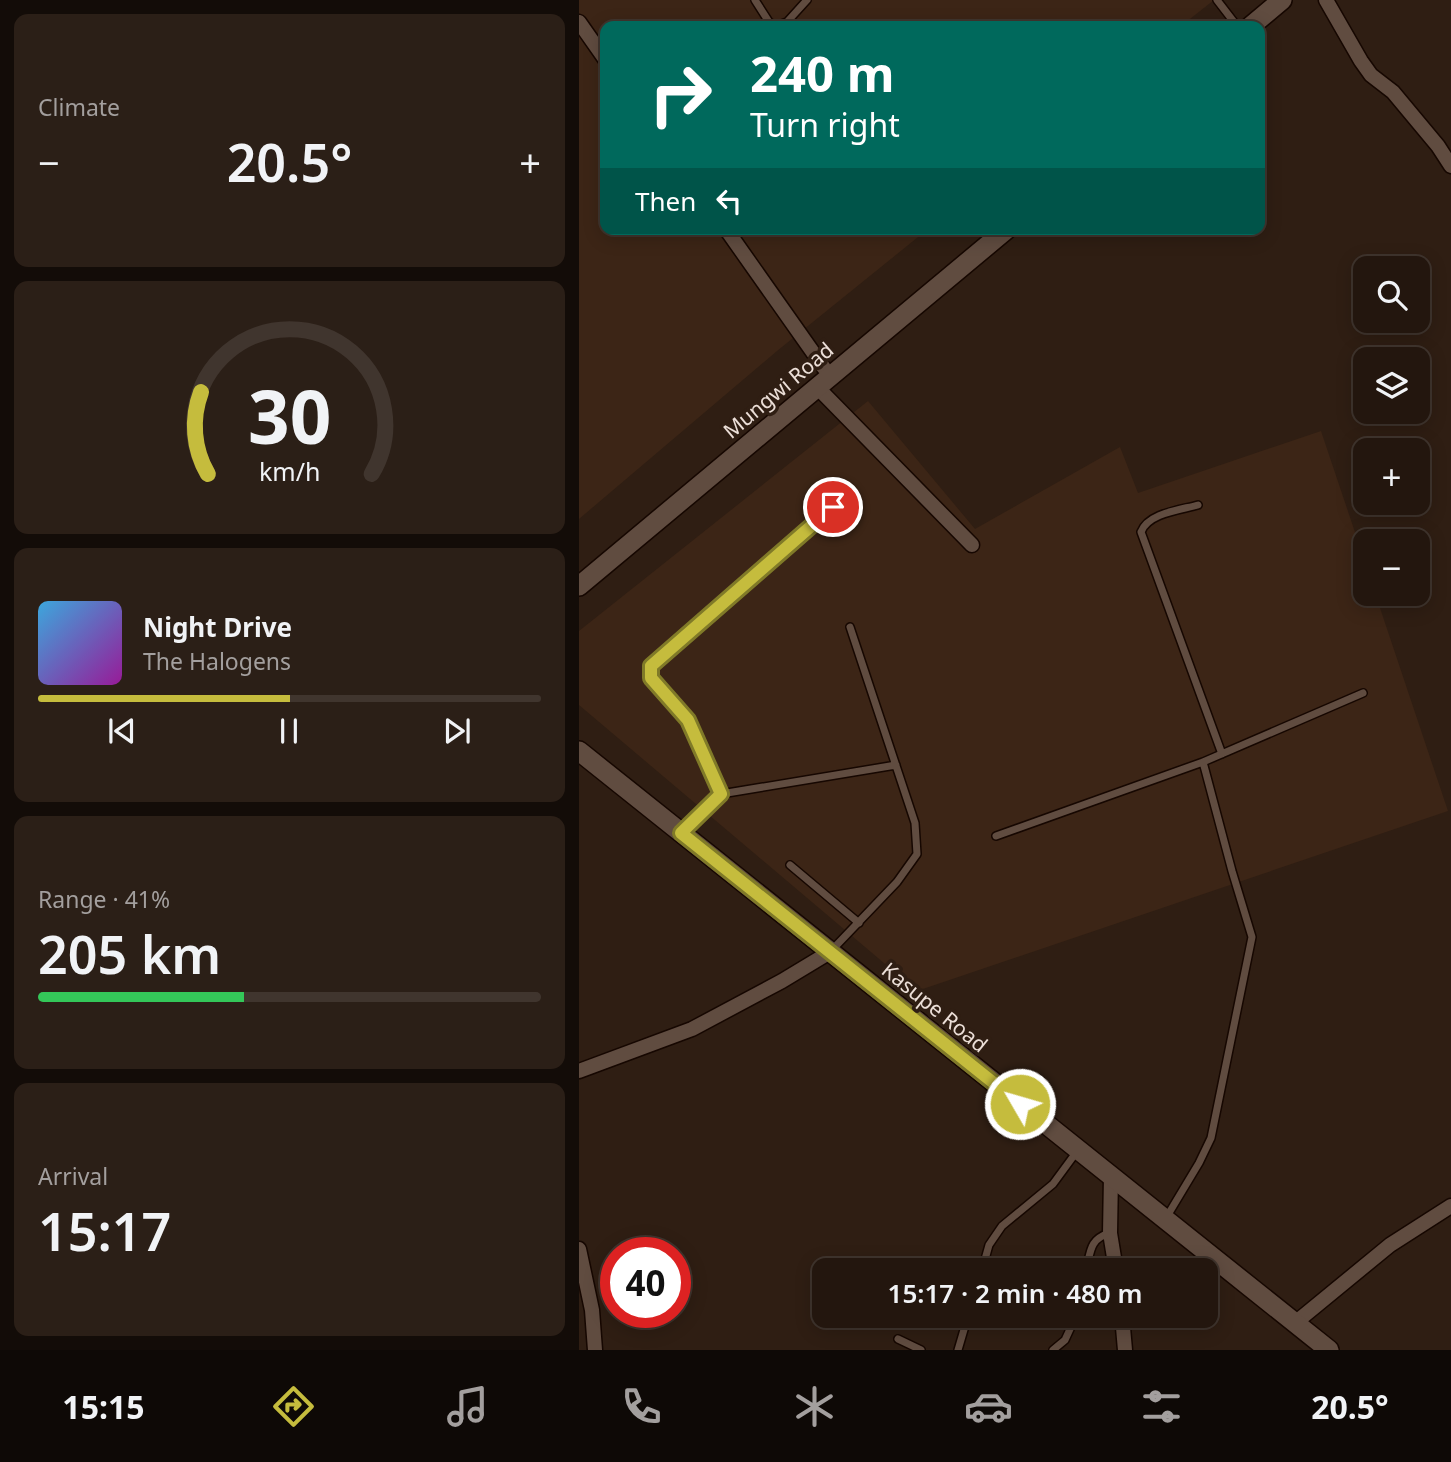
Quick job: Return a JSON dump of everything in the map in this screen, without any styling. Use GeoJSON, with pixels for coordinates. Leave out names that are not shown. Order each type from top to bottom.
{"type":"FeatureCollection","features":[{"type":"Feature","properties":{"kind":"main road"},"geometry":{"type":"LineString","coordinates":[[1243,21],[1269,0]]}},
{"type":"Feature","properties":{"kind":"main road"},"geometry":{"type":"LineString","coordinates":[[1256,21],[1282,0]]}},
{"type":"Feature","properties":{"kind":"main road","name":"Mungwi Road"},"geometry":{"type":"LineString","coordinates":[[579,586],[985,235]]}},
{"type":"Feature","properties":{"kind":"main road","name":"Mungwi Road"},"geometry":{"type":"LineString","coordinates":[[579,572],[1000,235]]}},
{"type":"Feature","properties":{"kind":"main road","name":"Kasupe Road"},"geometry":{"type":"LineString","coordinates":[[579,751],[1329,1350]]}},
{"type":"Feature","properties":{"kind":"street"},"geometry":{"type":"LineString","coordinates":[[1326,0],[1371,75],[1393,92],[1438,146],[1451,166]]}},
{"type":"Feature","properties":{"kind":"street"},"geometry":{"type":"LineString","coordinates":[[579,22],[600,52]]}},
{"type":"Feature","properties":{"kind":"street"},"geometry":{"type":"LineString","coordinates":[[730,235],[821,378],[972,545]]}},
{"type":"Feature","properties":{"kind":"street"},"geometry":{"type":"LineString","coordinates":[[579,1071],[692,1028],[782,981],[830,952]]}},
{"type":"Feature","properties":{"kind":"street"},"geometry":{"type":"LineString","coordinates":[[1112,1177],[1110,1233],[1114,1258]]}},
{"type":"Feature","properties":{"kind":"street"},"geometry":{"type":"LineString","coordinates":[[1295,1323],[1390,1245],[1451,1206]]}},
{"type":"Feature","properties":{"kind":"street"},"geometry":{"type":"LineString","coordinates":[[579,1249],[592,1310],[595,1350]]}},
{"type":"Feature","properties":{"kind":"street"},"geometry":{"type":"LineString","coordinates":[[1123,1328],[1125,1350]]}},
{"type":"Feature","properties":{"kind":"lane"},"geometry":{"type":"LineString","coordinates":[[755,0],[768,21]]}},
{"type":"Feature","properties":{"kind":"lane"},"geometry":{"type":"LineString","coordinates":[[788,21],[807,0]]}},
{"type":"Feature","properties":{"kind":"lane"},"geometry":{"type":"LineString","coordinates":[[1217,0],[1233,21]]}},
{"type":"Feature","properties":{"kind":"lane"},"geometry":{"type":"LineString","coordinates":[[1198,505],[1153,519],[1144,525],[1141,532],[1222,754]]}},
{"type":"Feature","properties":{"kind":"lane"},"geometry":{"type":"LineString","coordinates":[[721,794],[688,720],[651,678],[651,666],[833,507]]}},
{"type":"Feature","properties":{"kind":"lane"},"geometry":{"type":"LineString","coordinates":[[830,952],[897,882],[917,854],[915,824],[850,627]]}},
{"type":"Feature","properties":{"kind":"lane"},"geometry":{"type":"LineString","coordinates":[[997,836],[1203,762],[1363,693]]}},
{"type":"Feature","properties":{"kind":"lane"},"geometry":{"type":"LineString","coordinates":[[1165,1219],[1211,1138],[1252,937],[1203,762]]}},
{"type":"Feature","properties":{"kind":"lane"},"geometry":{"type":"LineString","coordinates":[[681,833],[721,794],[896,765]]}},
{"type":"Feature","properties":{"kind":"lane"},"geometry":{"type":"LineString","coordinates":[[790,866],[859,923]]}},
{"type":"Feature","properties":{"kind":"lane"},"geometry":{"type":"LineString","coordinates":[[985,1258],[989,1245],[1002,1226],[1053,1184],[1078,1150]]}},
{"type":"Feature","properties":{"kind":"lane"},"geometry":{"type":"LineString","coordinates":[[1089,1258],[1096,1238],[1110,1233]]}},
{"type":"Feature","properties":{"kind":"lane"},"geometry":{"type":"LineString","coordinates":[[958,1350],[964,1328]]}},
{"type":"Feature","properties":{"kind":"lane"},"geometry":{"type":"LineString","coordinates":[[1053,1350],[1065,1340],[1070,1328]]}},
{"type":"Feature","properties":{"kind":"lane"},"geometry":{"type":"LineString","coordinates":[[898,1339],[921,1350]]}},
{"type":"Feature","properties":{"kind":"shaded area"},"geometry":{"type":"Polygon","coordinates":[[[579,0],[1214,0],[1187,21],[600,21],[600,235],[921,235],[777,351],[579,519],[579,0]]]}},
{"type":"Feature","properties":{"kind":"shaded area"},"geometry":{"type":"Polygon","coordinates":[[[868,401],[975,529],[1120,447],[1138,493],[1321,431],[1354,529],[1353,606],[1379,606],[1448,811],[917,991],[579,705],[579,631],[868,401]]]}},
{"type":"Feature","properties":{"kind":"route"},"geometry":{"type":"LineString","coordinates":[[833,507],[651,666],[651,678],[688,720],[721,794],[681,833],[1020,1104]]}}]}
